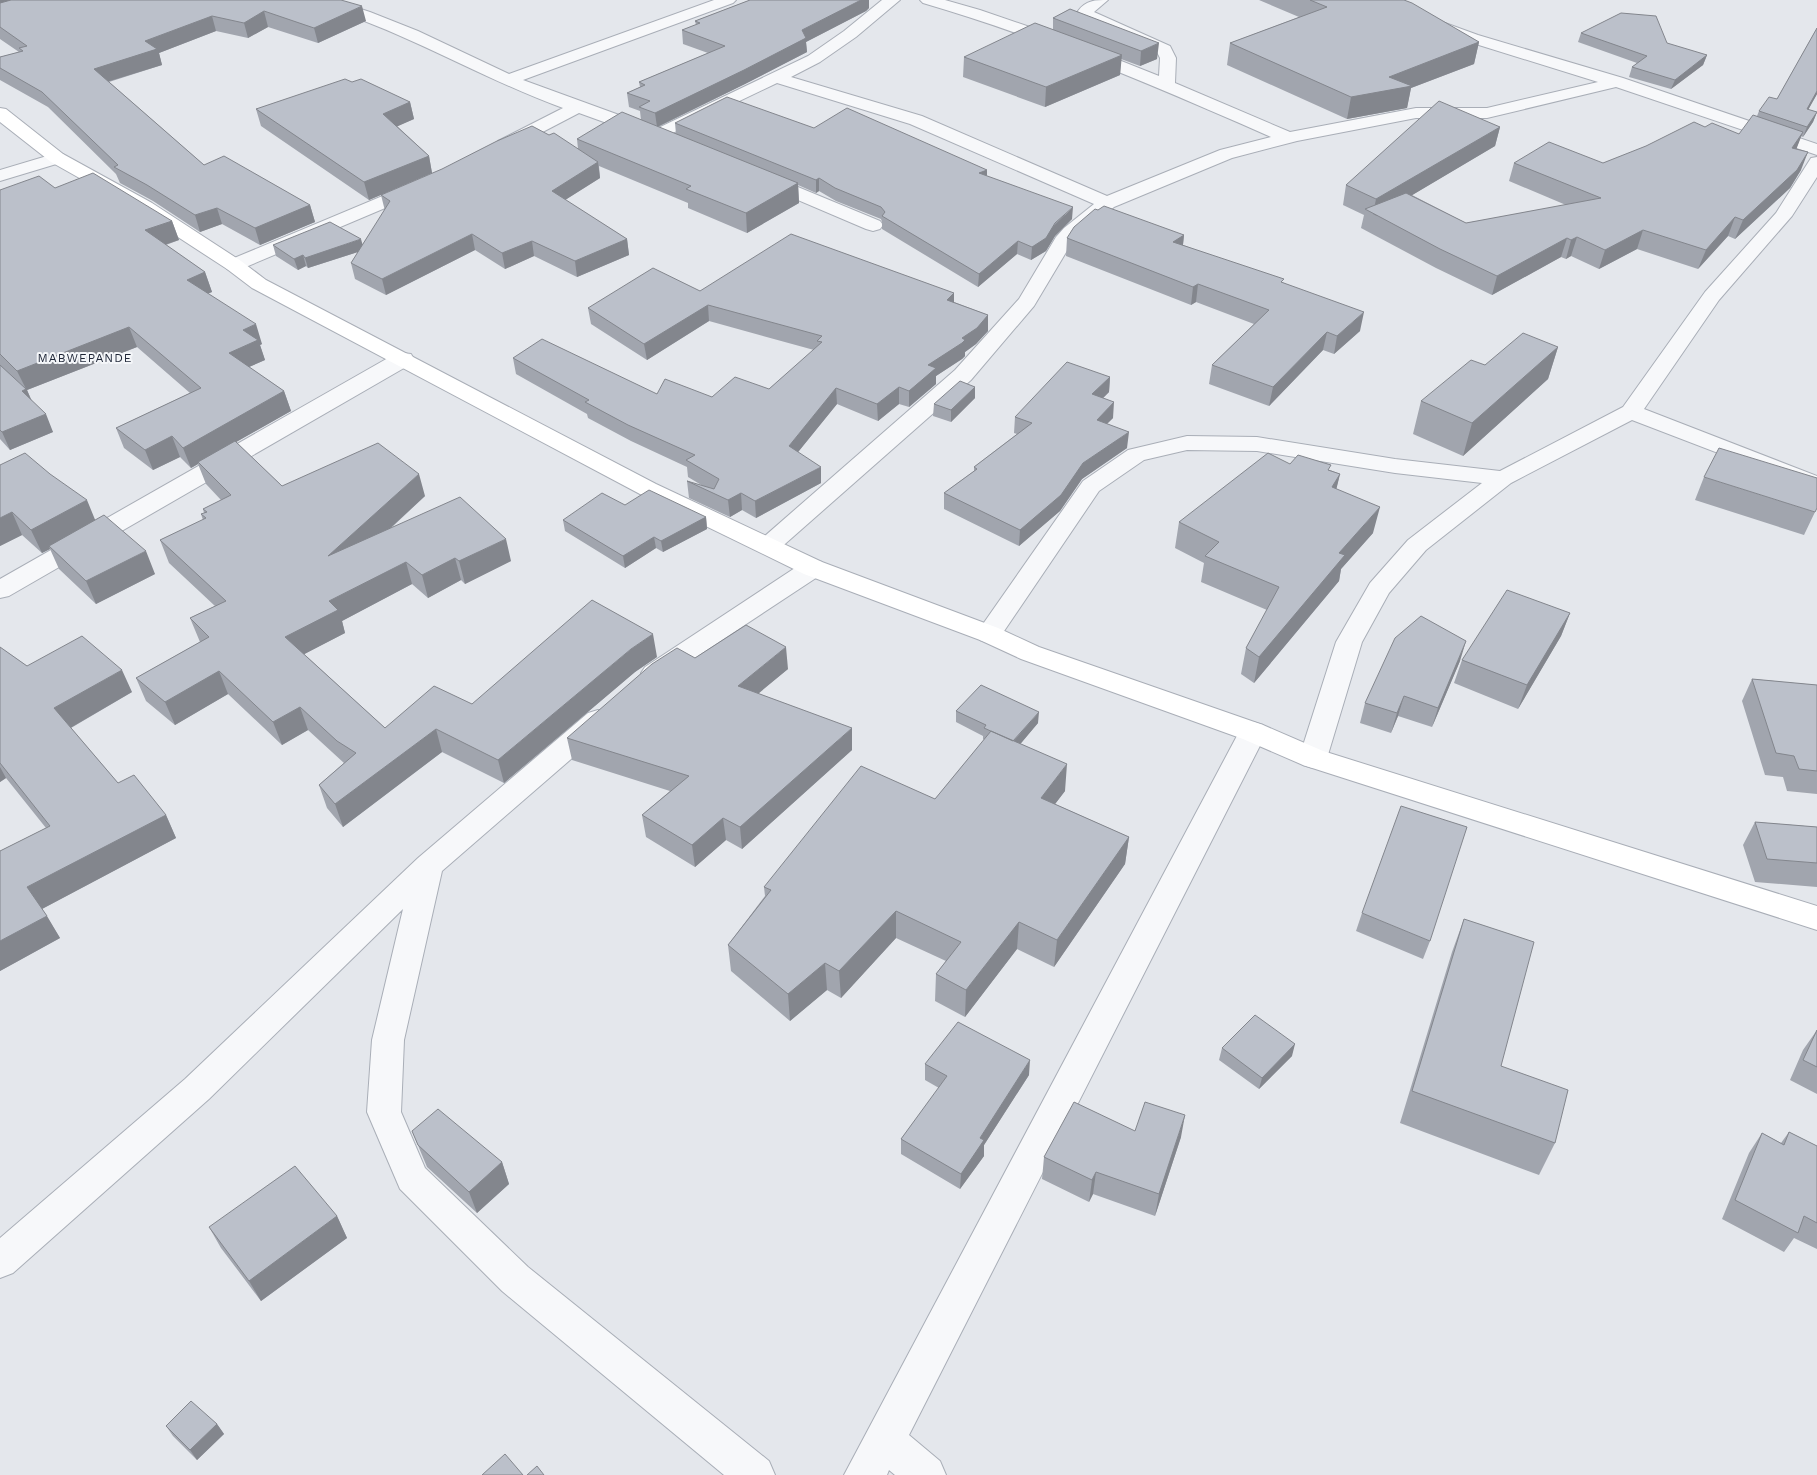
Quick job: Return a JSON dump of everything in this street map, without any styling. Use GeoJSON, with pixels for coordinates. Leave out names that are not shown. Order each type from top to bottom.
{"type":"FeatureCollection","features":[{"type":"Feature","properties":{"kind":"street"},"geometry":{"type":"LineString","coordinates":[[315,0],[368,15],[507,80],[676,143]]}},
{"type":"Feature","properties":{"kind":"street"},"geometry":{"type":"LineString","coordinates":[[507,80],[728,0]]}},
{"type":"Feature","properties":{"kind":"street"},"geometry":{"type":"LineString","coordinates":[[658,135],[814,59],[843,39],[892,0]]}},
{"type":"Feature","properties":{"kind":"street"},"geometry":{"type":"LineString","coordinates":[[928,0],[1008,23],[1167,86],[1288,138]]}},
{"type":"Feature","properties":{"kind":"street"},"geometry":{"type":"LineString","coordinates":[[1100,0],[1089,7],[1086,11],[1087,15],[1164,50],[1168,58],[1167,86]]}},
{"type":"Feature","properties":{"kind":"street"},"geometry":{"type":"LineString","coordinates":[[1368,0],[1476,39],[1617,82],[1817,150]]}},
{"type":"Feature","properties":{"kind":"street"},"geometry":{"type":"LineString","coordinates":[[777,78],[916,120],[1107,203]]}},
{"type":"Feature","properties":{"kind":"street"},"geometry":{"type":"LineString","coordinates":[[768,546],[963,375],[1028,302],[1063,241],[1071,232],[1107,203],[1226,154],[1288,138],[1416,113],[1487,113],[1617,82]]}},
{"type":"Feature","properties":{"kind":"street"},"geometry":{"type":"LineString","coordinates":[[491,152],[578,107]]}},
{"type":"Feature","properties":{"kind":"street"},"geometry":{"type":"LineString","coordinates":[[0,113],[57,158],[145,206],[234,264],[259,284],[648,489],[813,568],[989,634],[1030,653],[1253,732],[1313,758],[1817,918]]}},
{"type":"Feature","properties":{"kind":"street"},"geometry":{"type":"LineString","coordinates":[[0,176],[57,158]]}},
{"type":"Feature","properties":{"kind":"street"},"geometry":{"type":"LineString","coordinates":[[1313,758],[1349,642],[1379,589],[1417,545],[1503,478],[1631,412],[1712,296],[1783,216],[1817,162]]}},
{"type":"Feature","properties":{"kind":"street"},"geometry":{"type":"LineString","coordinates":[[748,172],[873,225]]}},
{"type":"Feature","properties":{"kind":"street"},"geometry":{"type":"LineString","coordinates":[[234,264],[430,182]]}},
{"type":"Feature","properties":{"kind":"street"},"geometry":{"type":"LineString","coordinates":[[0,590],[404,359]]}},
{"type":"Feature","properties":{"kind":"street"},"geometry":{"type":"LineString","coordinates":[[1631,412],[1817,484]]}},
{"type":"Feature","properties":{"kind":"street"},"geometry":{"type":"LineString","coordinates":[[989,634],[1091,486],[1136,455],[1187,443],[1256,444],[1395,466],[1503,478]]}},
{"type":"Feature","properties":{"kind":"street"},"geometry":{"type":"LineString","coordinates":[[0,1261],[197,1089],[428,866],[623,698],[646,679],[813,568]]}},
{"type":"Feature","properties":{"kind":"street"},"geometry":{"type":"LineString","coordinates":[[864,1475],[885,1441],[1253,732]]}},
{"type":"Feature","properties":{"kind":"street"},"geometry":{"type":"LineString","coordinates":[[428,866],[388,1040],[384,1112],[412,1178],[515,1279],[755,1475]]}},
{"type":"Feature","properties":{"kind":"street"},"geometry":{"type":"LineString","coordinates":[[885,1441],[926,1475]]}},
{"type":"Feature","properties":{"kind":"building"},"geometry":{"type":"Polygon","coordinates":[[[11,0],[341,0],[362,6],[314,28],[264,11],[244,23],[212,16],[145,41],[157,49],[94,69],[204,165],[224,156],[310,205],[255,228],[217,208],[195,215],[114,167],[118,165],[42,92],[0,68],[0,57],[23,51],[19,48],[27,46],[0,27],[0,3],[11,0]]]}},
{"type":"Feature","properties":{"kind":"building"},"geometry":{"type":"Polygon","coordinates":[[[750,0],[861,0],[802,30],[806,38],[655,113],[639,107],[650,101],[627,93],[645,85],[639,82],[725,46],[682,30],[700,23],[695,21],[750,0]]]}},
{"type":"Feature","properties":{"kind":"building"},"geometry":{"type":"Polygon","coordinates":[[[1310,0],[1404,0],[1479,42],[1389,77],[1412,86],[1351,97],[1230,43],[1327,7],[1310,0]]]}},
{"type":"Feature","properties":{"kind":"building"},"geometry":{"type":"Polygon","coordinates":[[[1070,9],[1159,43],[1141,51],[1053,18],[1070,9]]]}},
{"type":"Feature","properties":{"kind":"building"},"geometry":{"type":"Polygon","coordinates":[[[1621,13],[1656,16],[1667,43],[1707,55],[1675,80],[1632,67],[1647,56],[1581,33],[1621,13]]]}},
{"type":"Feature","properties":{"kind":"building"},"geometry":{"type":"Polygon","coordinates":[[[1035,23],[1122,55],[1046,87],[964,57],[1035,23]]]}},
{"type":"Feature","properties":{"kind":"building"},"geometry":{"type":"Polygon","coordinates":[[[1817,28],[1817,91],[1807,109],[1817,112],[1807,127],[1759,111],[1769,97],[1777,99],[1817,28]]]}},
{"type":"Feature","properties":{"kind":"building"},"geometry":{"type":"Polygon","coordinates":[[[345,79],[352,82],[361,79],[410,102],[383,114],[429,156],[364,182],[256,109],[345,79]]]}},
{"type":"Feature","properties":{"kind":"building"},"geometry":{"type":"Polygon","coordinates":[[[727,97],[814,128],[847,108],[987,170],[979,173],[1073,207],[1055,223],[1046,238],[1032,247],[1018,241],[979,274],[882,216],[885,212],[881,207],[835,188],[819,178],[816,180],[675,123],[727,97]]]}},
{"type":"Feature","properties":{"kind":"building"},"geometry":{"type":"Polygon","coordinates":[[[1439,101],[1500,127],[1376,199],[1346,185],[1439,101]]]}},
{"type":"Feature","properties":{"kind":"building"},"geometry":{"type":"Polygon","coordinates":[[[622,112],[798,183],[746,213],[686,189],[691,186],[577,139],[622,112]]]}},
{"type":"Feature","properties":{"kind":"building"},"geometry":{"type":"Polygon","coordinates":[[[1753,115],[1803,132],[1792,148],[1808,152],[1797,170],[1743,220],[1735,217],[1706,250],[1643,230],[1605,250],[1577,237],[1571,240],[1567,238],[1497,276],[1440,249],[1365,209],[1406,193],[1466,223],[1601,198],[1514,163],[1549,142],[1603,163],[1646,146],[1694,122],[1705,127],[1712,123],[1739,134],[1753,115]]]}},
{"type":"Feature","properties":{"kind":"building"},"geometry":{"type":"Polygon","coordinates":[[[532,126],[549,135],[554,133],[598,162],[552,191],[627,239],[575,261],[532,241],[502,253],[472,234],[382,279],[351,263],[390,201],[381,195],[442,169],[497,141],[532,126]]]}},
{"type":"Feature","properties":{"kind":"building"},"geometry":{"type":"Polygon","coordinates":[[[93,173],[172,221],[145,230],[205,272],[187,280],[256,324],[243,330],[258,340],[229,353],[284,391],[183,448],[172,436],[145,450],[116,428],[201,388],[129,327],[17,371],[0,354],[0,190],[39,176],[55,188],[93,173]]]}},
{"type":"Feature","properties":{"kind":"building"},"geometry":{"type":"Polygon","coordinates":[[[1104,206],[1184,235],[1173,242],[1284,279],[1281,282],[1364,312],[1337,336],[1327,332],[1273,387],[1212,365],[1269,310],[1198,284],[1193,287],[1067,238],[1074,227],[1095,209],[1098,210],[1104,206]]]}},
{"type":"Feature","properties":{"kind":"building"},"geometry":{"type":"Polygon","coordinates":[[[330,222],[361,239],[305,258],[303,255],[294,259],[273,245],[330,222]]]}},
{"type":"Feature","properties":{"kind":"building"},"geometry":{"type":"Polygon","coordinates":[[[791,234],[954,293],[947,300],[988,315],[977,328],[962,338],[965,340],[962,343],[928,365],[936,368],[909,391],[899,387],[877,404],[836,388],[789,446],[821,467],[755,501],[741,493],[728,500],[687,481],[714,489],[719,479],[686,460],[695,455],[628,425],[585,402],[589,400],[513,358],[542,339],[657,394],[665,379],[712,397],[735,377],[769,389],[822,342],[817,341],[822,336],[708,305],[644,344],[588,308],[653,268],[700,291],[791,234]]]}},
{"type":"Feature","properties":{"kind":"building"},"geometry":{"type":"Polygon","coordinates":[[[1523,333],[1558,347],[1472,423],[1421,401],[1471,360],[1485,365],[1523,333]]]}},
{"type":"Feature","properties":{"kind":"building"},"geometry":{"type":"Polygon","coordinates":[[[1067,362],[1110,377],[1092,394],[1114,402],[1097,420],[1129,432],[1083,463],[1061,495],[1020,530],[944,493],[977,469],[974,467],[1032,423],[1015,417],[1067,362]]]}},
{"type":"Feature","properties":{"kind":"building"},"geometry":{"type":"Polygon","coordinates":[[[0,365],[26,389],[22,391],[46,414],[2,432],[0,430],[0,365]]]}},
{"type":"Feature","properties":{"kind":"building"},"geometry":{"type":"Polygon","coordinates":[[[960,381],[975,387],[951,410],[934,404],[960,381]]]}},
{"type":"Feature","properties":{"kind":"building"},"geometry":{"type":"Polygon","coordinates":[[[235,441],[282,486],[378,443],[419,474],[328,556],[460,497],[506,539],[459,561],[455,558],[422,575],[406,562],[329,601],[338,610],[285,637],[385,728],[434,686],[472,704],[592,600],[653,634],[631,649],[498,760],[436,729],[335,804],[319,785],[356,753],[337,741],[300,707],[273,722],[219,671],[165,702],[136,678],[209,637],[190,618],[226,601],[160,540],[206,518],[201,514],[207,512],[203,509],[231,495],[198,462],[235,441]]]}},
{"type":"Feature","properties":{"kind":"building"},"geometry":{"type":"Polygon","coordinates":[[[1719,448],[1817,478],[1817,508],[1815,512],[1704,477],[1719,448]]]}},
{"type":"Feature","properties":{"kind":"building"},"geometry":{"type":"Polygon","coordinates":[[[25,453],[50,474],[87,500],[31,530],[12,512],[0,518],[0,465],[25,453]]]}},
{"type":"Feature","properties":{"kind":"building"},"geometry":{"type":"Polygon","coordinates":[[[1268,453],[1290,464],[1298,455],[1331,465],[1328,470],[1340,474],[1332,487],[1380,507],[1339,553],[1345,555],[1259,657],[1246,648],[1279,587],[1205,556],[1219,542],[1179,522],[1268,453]]]}},
{"type":"Feature","properties":{"kind":"building"},"geometry":{"type":"Polygon","coordinates":[[[649,490],[706,517],[661,541],[654,537],[623,556],[563,520],[602,493],[625,505],[649,490]]]}},
{"type":"Feature","properties":{"kind":"building"},"geometry":{"type":"Polygon","coordinates":[[[104,515],[146,551],[86,581],[49,546],[104,515]]]}},
{"type":"Feature","properties":{"kind":"building"},"geometry":{"type":"Polygon","coordinates":[[[1507,590],[1570,613],[1527,685],[1462,660],[1507,590]]]}},
{"type":"Feature","properties":{"kind":"building"},"geometry":{"type":"Polygon","coordinates":[[[1421,616],[1466,641],[1438,708],[1404,696],[1397,713],[1365,703],[1395,638],[1421,616]]]}},
{"type":"Feature","properties":{"kind":"building"},"geometry":{"type":"Polygon","coordinates":[[[746,625],[786,647],[738,686],[852,728],[740,827],[723,818],[692,845],[642,815],[689,776],[567,738],[652,664],[677,648],[695,658],[746,625]]]}},
{"type":"Feature","properties":{"kind":"building"},"geometry":{"type":"Polygon","coordinates":[[[82,636],[122,670],[54,708],[118,783],[134,775],[166,815],[27,887],[47,916],[0,941],[0,851],[50,826],[0,763],[0,647],[27,666],[82,636]]]}},
{"type":"Feature","properties":{"kind":"building"},"geometry":{"type":"Polygon","coordinates":[[[1752,679],[1817,685],[1817,771],[1799,769],[1794,756],[1776,753],[1752,679]]]}},
{"type":"Feature","properties":{"kind":"building"},"geometry":{"type":"Polygon","coordinates":[[[981,685],[1039,712],[1013,741],[984,728],[986,725],[956,711],[981,685]]]}},
{"type":"Feature","properties":{"kind":"building"},"geometry":{"type":"Polygon","coordinates":[[[991,731],[1067,764],[1041,798],[1129,837],[1057,940],[1019,922],[966,990],[936,974],[961,942],[896,911],[839,971],[825,963],[788,994],[728,945],[771,890],[764,887],[861,766],[935,799],[991,731]]]}},
{"type":"Feature","properties":{"kind":"building"},"geometry":{"type":"Polygon","coordinates":[[[1401,806],[1467,827],[1430,941],[1362,913],[1401,806]]]}},
{"type":"Feature","properties":{"kind":"building"},"geometry":{"type":"Polygon","coordinates":[[[1755,822],[1817,827],[1817,863],[1767,859],[1755,822]]]}},
{"type":"Feature","properties":{"kind":"building"},"geometry":{"type":"Polygon","coordinates":[[[1464,919],[1534,942],[1501,1066],[1568,1090],[1555,1143],[1412,1091],[1464,919]]]}},
{"type":"Feature","properties":{"kind":"building"},"geometry":{"type":"Polygon","coordinates":[[[1255,1015],[1295,1044],[1262,1078],[1222,1048],[1255,1015]]]}},
{"type":"Feature","properties":{"kind":"building"},"geometry":{"type":"Polygon","coordinates":[[[958,1022],[1030,1060],[980,1138],[984,1140],[961,1174],[901,1139],[947,1076],[925,1064],[958,1022]]]}},
{"type":"Feature","properties":{"kind":"building"},"geometry":{"type":"Polygon","coordinates":[[[1817,1030],[1817,1067],[1803,1060],[1817,1030]]]}},
{"type":"Feature","properties":{"kind":"building"},"geometry":{"type":"Polygon","coordinates":[[[1074,1102],[1135,1131],[1145,1102],[1185,1115],[1159,1194],[1096,1172],[1092,1180],[1044,1157],[1074,1102]]]}},
{"type":"Feature","properties":{"kind":"building"},"geometry":{"type":"Polygon","coordinates":[[[438,1109],[502,1162],[469,1192],[418,1145],[412,1131],[438,1109]]]}},
{"type":"Feature","properties":{"kind":"building"},"geometry":{"type":"Polygon","coordinates":[[[1789,1132],[1817,1146],[1817,1223],[1804,1216],[1798,1233],[1735,1200],[1762,1133],[1784,1145],[1789,1132]]]}},
{"type":"Feature","properties":{"kind":"building"},"geometry":{"type":"Polygon","coordinates":[[[295,1166],[337,1216],[249,1281],[209,1227],[295,1166]]]}},
{"type":"Feature","properties":{"kind":"building"},"geometry":{"type":"Polygon","coordinates":[[[191,1401],[217,1424],[190,1450],[166,1426],[191,1401]]]}},
{"type":"Feature","properties":{"kind":"building"},"geometry":{"type":"Polygon","coordinates":[[[505,1454],[523,1475],[482,1475],[505,1454]]]}},
{"type":"Feature","properties":{"kind":"building"},"geometry":{"type":"Polygon","coordinates":[[[537,1466],[544,1475],[527,1475],[537,1466]]]}},
{"type":"Feature","properties":{"kind":"district","name":"MABWEPANDE"},"geometry":{"type":"Point","coordinates":[85,358]}}]}
